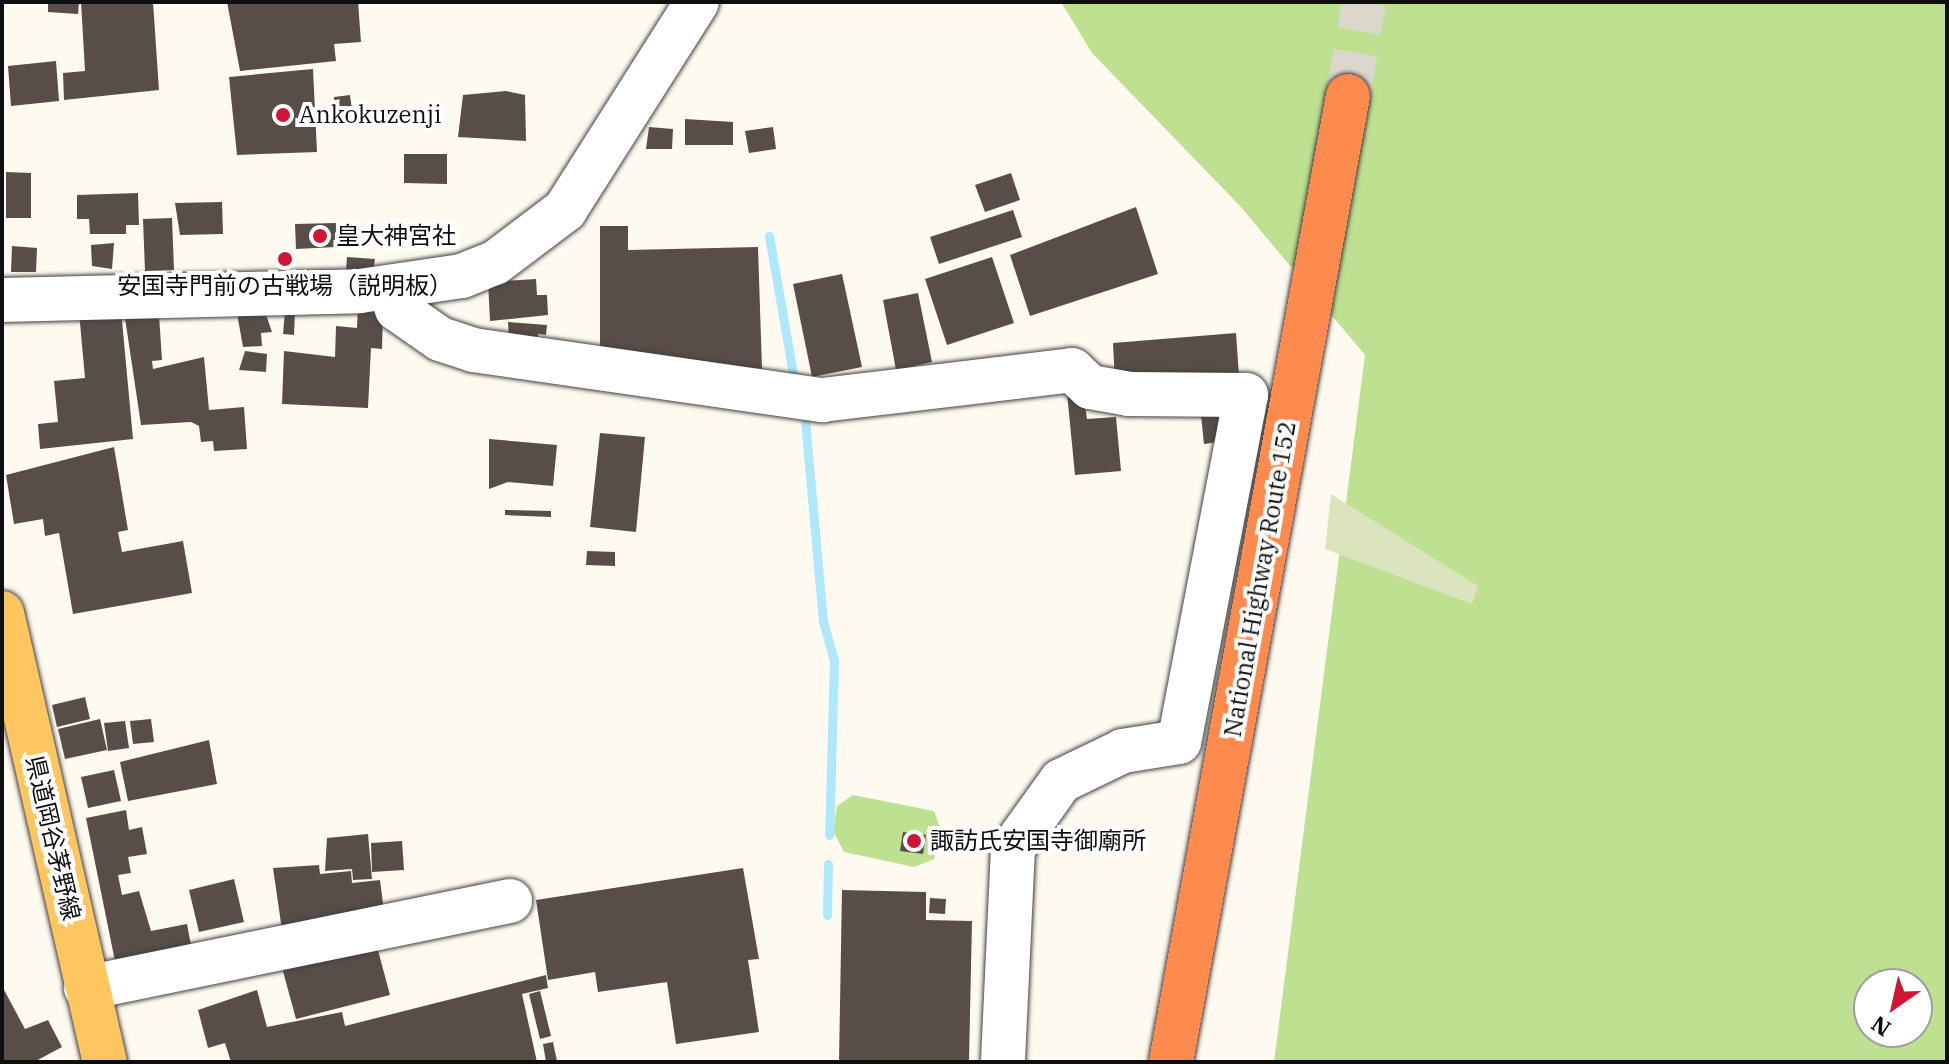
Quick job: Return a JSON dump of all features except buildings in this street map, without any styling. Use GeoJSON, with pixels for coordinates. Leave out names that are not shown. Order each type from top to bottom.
{"type":"FeatureCollection","features":[{"type":"Feature","properties":{"kind":"highway","name":"National Highway Route 152"},"geometry":{"type":"LineString","coordinates":[[1171,1062],[1348,96]]}},
{"type":"Feature","properties":{"kind":"main road","name":"県道岡谷茅野線"},"geometry":{"type":"LineString","coordinates":[[2,613],[105,1062]]}},
{"type":"Feature","properties":{"kind":"street"},"geometry":{"type":"LineString","coordinates":[[2,300],[390,288],[495,263],[565,210],[697,2]]}},
{"type":"Feature","properties":{"kind":"street"},"geometry":{"type":"LineString","coordinates":[[390,288],[397,309],[440,339],[473,350],[822,400],[1072,370],[1090,387],[1128,394],[1246,395],[1179,742],[1123,751],[1061,781],[1013,848],[1003,1062]]}},
{"type":"Feature","properties":{"kind":"street"},"geometry":{"type":"LineString","coordinates":[[86,988],[510,901]]}},
{"type":"Feature","properties":{"kind":"green space"},"geometry":{"type":"Polygon","coordinates":[[[1061,2],[1947,2],[1947,1062],[1274,1062],[1365,355],[1240,206],[1092,53],[1061,2]]]}},
{"type":"Feature","properties":{"kind":"green space"},"geometry":{"type":"Polygon","coordinates":[[[1331,494],[1478,586],[1472,604],[1325,549],[1331,494]]]}},
{"type":"Feature","properties":{"kind":"green space"},"geometry":{"type":"Polygon","coordinates":[[[853,795],[934,811],[941,831],[934,859],[914,867],[844,852],[833,831],[837,806],[853,795]]]}},
{"type":"Feature","properties":{"kind":"waterway"},"geometry":{"type":"LineString","coordinates":[[769,236],[793,374]]}},
{"type":"Feature","properties":{"kind":"waterway"},"geometry":{"type":"LineString","coordinates":[[805,420],[823,621],[834,661],[829,835]]}},
{"type":"Feature","properties":{"kind":"waterway"},"geometry":{"type":"LineString","coordinates":[[827,915],[828,864]]}},
{"type":"Feature","properties":{"kind":"tunnel"},"geometry":{"type":"LineString","coordinates":[[1348,96],[1364,2]]}},
{"type":"Feature","properties":{"kind":"place","name":"Ankokuzenji"},"geometry":{"type":"Point","coordinates":[283,115]}},
{"type":"Feature","properties":{"kind":"place","name":"皇大神宮社"},"geometry":{"type":"Point","coordinates":[320,236]}},
{"type":"Feature","properties":{"kind":"place","name":"安国寺門前の古戦場（説明板）"},"geometry":{"type":"Point","coordinates":[285,259]}},
{"type":"Feature","properties":{"kind":"place","name":"諏訪氏安国寺御廟所"},"geometry":{"type":"Point","coordinates":[914,841]}}]}
